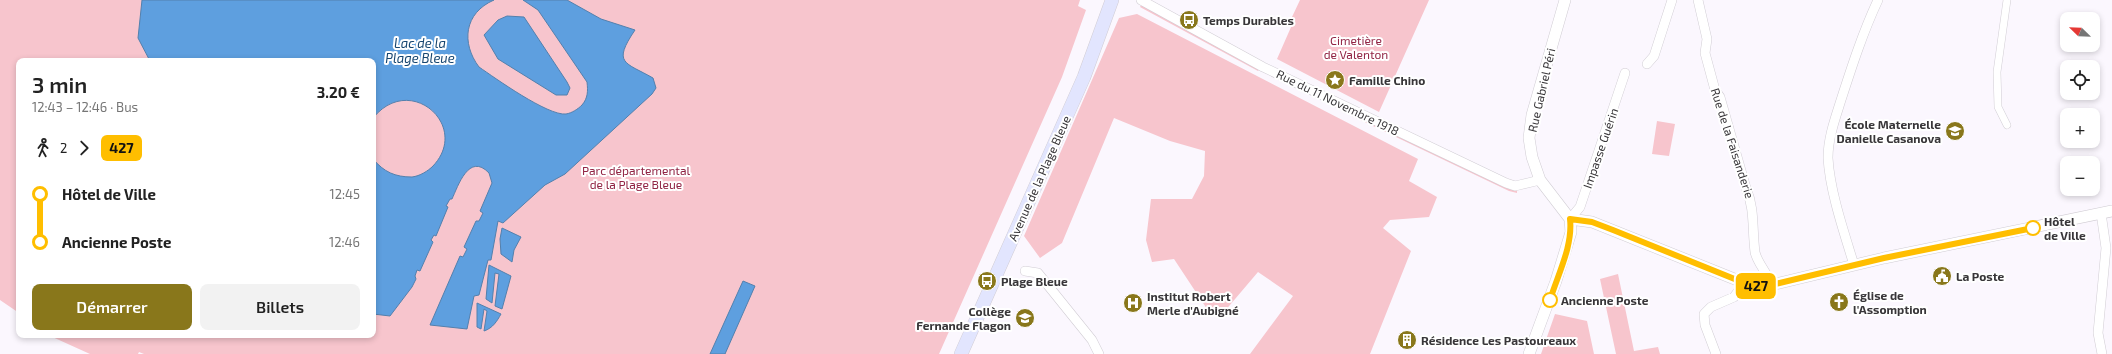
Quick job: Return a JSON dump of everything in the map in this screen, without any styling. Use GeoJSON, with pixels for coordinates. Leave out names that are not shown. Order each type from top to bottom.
{"type":"FeatureCollection","features":[{"type":"Feature","properties":{"kind":"main road","name":"Avenue de la Plage Bleue"},"geometry":{"type":"LineString","coordinates":[[961,354],[1084,77],[1112,0]]}},
{"type":"Feature","properties":{"kind":"street","name":"Rue du 11 Novembre 1918"},"geometry":{"type":"LineString","coordinates":[[1141,0],[1263,67],[1506,183],[1515,186],[1540,180]]}},
{"type":"Feature","properties":{"kind":"street","name":"Rue Gabriel Péri"},"geometry":{"type":"LineString","coordinates":[[1565,0],[1532,115],[1529,138],[1532,157],[1540,180],[1570,219]]}},
{"type":"Feature","properties":{"kind":"street"},"geometry":{"type":"LineString","coordinates":[[1648,64],[1654,56],[1672,0]]}},
{"type":"Feature","properties":{"kind":"street","name":"Rue de la Faisanderie"},"geometry":{"type":"LineString","coordinates":[[1698,0],[1707,39],[1706,53],[1715,90],[1720,97],[1746,188],[1751,200],[1756,254],[1769,277],[1771,285]]}},
{"type":"Feature","properties":{"kind":"street"},"geometry":{"type":"LineString","coordinates":[[1854,265],[1836,200],[1828,159],[1829,143],[1846,85],[1870,17],[1878,0]]}},
{"type":"Feature","properties":{"kind":"street"},"geometry":{"type":"LineString","coordinates":[[2007,0],[1997,72],[1998,107],[2007,125]]}},
{"type":"Feature","properties":{"kind":"street","name":"Impasse Guérin"},"geometry":{"type":"LineString","coordinates":[[1570,219],[1580,208],[1625,73]]}},
{"type":"Feature","properties":{"kind":"street"},"geometry":{"type":"LineString","coordinates":[[1529,354],[1568,247],[1571,232],[1570,219],[1592,222],[1752,286],[1771,285],[1854,265],[2107,212],[2106,248],[2098,333],[2102,354]]}},
{"type":"Feature","properties":{"kind":"street"},"geometry":{"type":"LineString","coordinates":[[1025,271],[1038,273],[1092,340],[1099,354]]}},
{"type":"Feature","properties":{"kind":"street"},"geometry":{"type":"LineString","coordinates":[[1716,354],[1705,325],[1704,314],[1711,307],[1734,297],[1745,282]]}},
{"type":"Feature","properties":{"kind":"green space","name":"Parc départemental de la Plage Bleue"},"geometry":{"type":"Polygon","coordinates":[[[0,0],[1080,0],[1078,6],[1086,10],[1062,77],[939,354],[144,354],[139,352],[138,354],[90,354],[55,338],[376,338],[376,58],[16,58],[16,311],[0,300],[0,0]]]}},
{"type":"Feature","properties":{"kind":"green space","name":"Cimetière de Valenton"},"geometry":{"type":"Polygon","coordinates":[[[1300,0],[1429,0],[1379,112],[1277,59],[1295,18],[1292,17],[1300,0]]]}},
{"type":"Feature","properties":{"kind":"green space"},"geometry":{"type":"Polygon","coordinates":[[[1142,4],[1260,68],[1258,71],[1140,7],[1142,4]]]}},
{"type":"Feature","properties":{"kind":"green space"},"geometry":{"type":"Polygon","coordinates":[[[1137,14],[1418,159],[1409,181],[1437,197],[1429,217],[1390,220],[1383,228],[1411,251],[1370,354],[1250,354],[1293,296],[1258,272],[1224,312],[1209,312],[1174,259],[1152,262],[1146,240],[1151,199],[1192,199],[1204,176],[1205,151],[1170,141],[1114,118],[1062,243],[1040,258],[1024,236],[1119,18],[1137,14]]]}},
{"type":"Feature","properties":{"kind":"green space"},"geometry":{"type":"Polygon","coordinates":[[[1353,112],[1517,188],[1517,193],[1509,191],[1352,116],[1353,112]]]}},
{"type":"Feature","properties":{"kind":"green space"},"geometry":{"type":"Polygon","coordinates":[[[1657,121],[1675,124],[1669,156],[1652,154],[1657,121]]]}},
{"type":"Feature","properties":{"kind":"green space"},"geometry":{"type":"Polygon","coordinates":[[[1618,274],[1634,351],[1658,347],[1660,354],[1616,354],[1600,279],[1618,274]]]}},
{"type":"Feature","properties":{"kind":"green space"},"geometry":{"type":"Polygon","coordinates":[[[1555,314],[1587,321],[1594,354],[1541,354],[1555,314]]]}},
{"type":"Feature","properties":{"kind":"water","name":"Lac de la Plage Bleue"},"geometry":{"type":"Polygon","coordinates":[[[142,0],[494,0],[476,13],[468,29],[468,39],[473,58],[479,67],[535,103],[558,113],[566,114],[577,109],[584,102],[587,94],[587,82],[538,10],[523,0],[567,0],[601,19],[635,30],[628,41],[623,56],[629,65],[653,78],[656,88],[652,94],[565,174],[545,185],[503,223],[498,221],[491,260],[488,260],[479,295],[474,296],[467,329],[430,325],[460,256],[463,257],[467,249],[464,247],[476,221],[479,221],[483,213],[480,211],[492,183],[489,173],[476,166],[465,173],[452,199],[450,199],[446,206],[448,207],[436,236],[434,235],[431,240],[433,242],[420,271],[417,270],[415,276],[416,279],[412,287],[390,316],[376,314],[376,162],[381,167],[395,175],[412,177],[418,176],[433,166],[443,151],[445,135],[440,121],[431,110],[418,102],[403,100],[388,105],[376,115],[376,58],[148,58],[138,38],[142,0]]]}},
{"type":"Feature","properties":{"kind":"water"},"geometry":{"type":"Polygon","coordinates":[[[507,16],[524,17],[567,82],[570,88],[567,95],[556,95],[498,59],[484,35],[498,20],[507,16]]]}},
{"type":"Feature","properties":{"kind":"water"},"geometry":{"type":"Polygon","coordinates":[[[502,228],[521,237],[514,250],[512,262],[501,254],[500,239],[502,228]]]}},
{"type":"Feature","properties":{"kind":"water"},"geometry":{"type":"Polygon","coordinates":[[[489,265],[511,276],[502,309],[495,306],[499,274],[495,273],[492,303],[486,299],[489,265]]]}},
{"type":"Feature","properties":{"kind":"water"},"geometry":{"type":"Polygon","coordinates":[[[743,281],[755,286],[725,354],[710,354],[743,281]]]}},
{"type":"Feature","properties":{"kind":"water"},"geometry":{"type":"Polygon","coordinates":[[[477,303],[501,314],[492,326],[484,331],[487,311],[484,309],[481,329],[477,327],[477,303]]]}},
{"type":"Feature","properties":{"kind":"bus line","name":"427"},"geometry":{"type":"LineString","coordinates":[[1550,300],[1568,247],[1571,232],[1570,219],[1592,222],[1752,286],[1771,285],[1884,258],[2033,228]]}},
{"type":"Feature","properties":{"kind":"place","name":"Temps Durables"},"geometry":{"type":"Point","coordinates":[1189,20]}},
{"type":"Feature","properties":{"kind":"place","name":"Famille Chino"},"geometry":{"type":"Point","coordinates":[1335,80]}},
{"type":"Feature","properties":{"kind":"place","name":"École Maternelle Danielle Casanova"},"geometry":{"type":"Point","coordinates":[1955,131]}},
{"type":"Feature","properties":{"kind":"place","name":"Hôtel de Ville"},"geometry":{"type":"Point","coordinates":[2033,228]}},
{"type":"Feature","properties":{"kind":"place","name":"La Poste"},"geometry":{"type":"Point","coordinates":[1942,276]}},
{"type":"Feature","properties":{"kind":"place","name":"Plage Bleue"},"geometry":{"type":"Point","coordinates":[987,281]}},
{"type":"Feature","properties":{"kind":"place","name":"Ancienne Poste"},"geometry":{"type":"Point","coordinates":[1550,300]}},
{"type":"Feature","properties":{"kind":"place","name":"Église de l'Assomption"},"geometry":{"type":"Point","coordinates":[1839,302]}},
{"type":"Feature","properties":{"kind":"place","name":"Institut Robert Merle d'Aubigné"},"geometry":{"type":"Point","coordinates":[1133,303]}},
{"type":"Feature","properties":{"kind":"place","name":"Collège Fernande Flagon"},"geometry":{"type":"Point","coordinates":[1025,318]}},
{"type":"Feature","properties":{"kind":"place","name":"Résidence Les Pastoureaux"},"geometry":{"type":"Point","coordinates":[1407,340]}}]}
